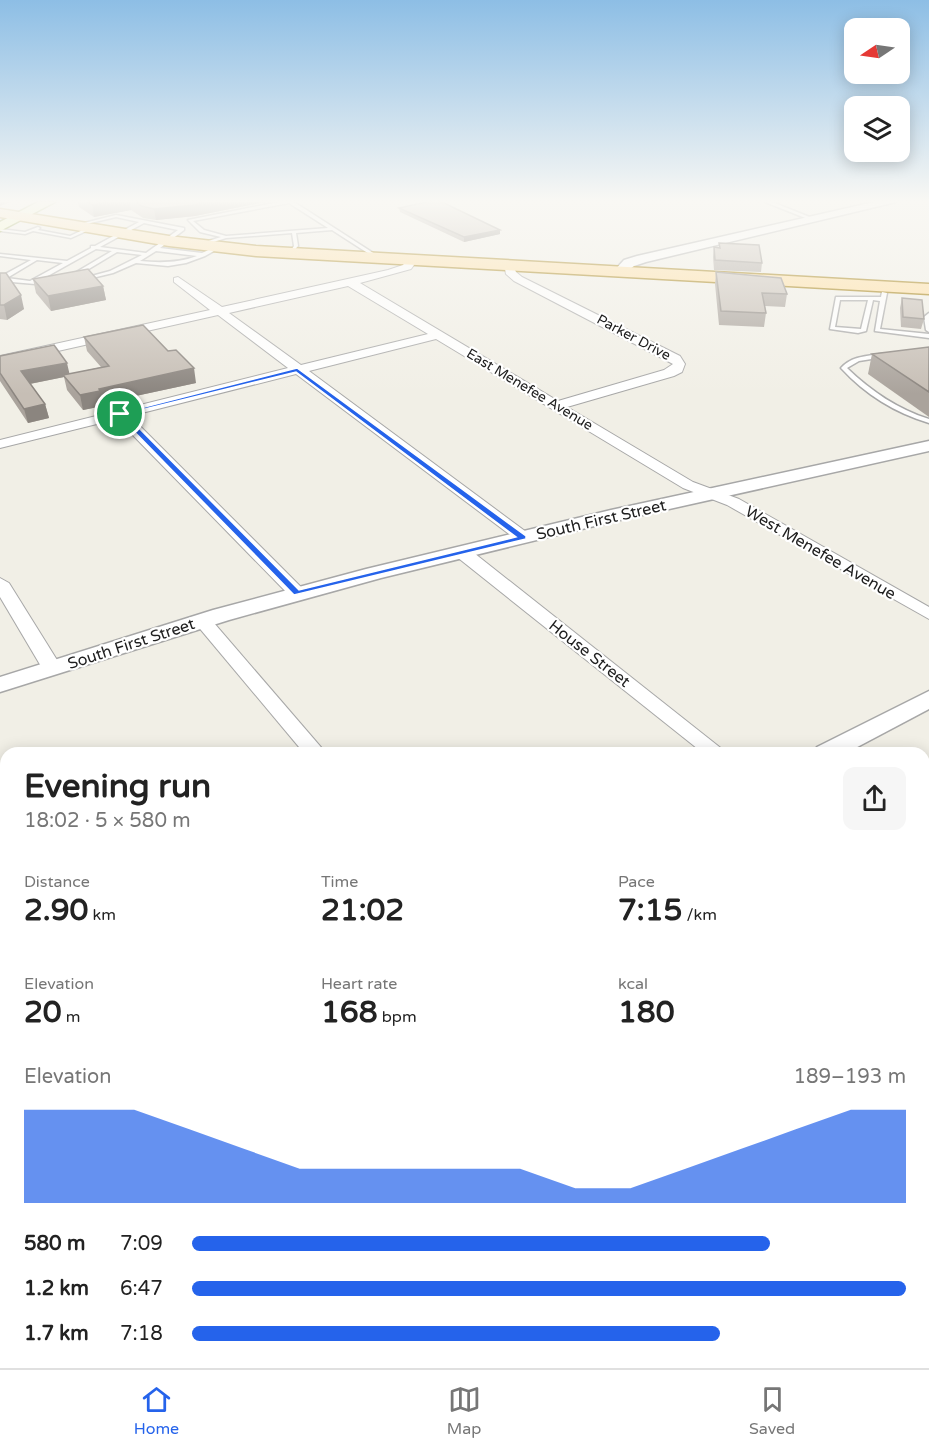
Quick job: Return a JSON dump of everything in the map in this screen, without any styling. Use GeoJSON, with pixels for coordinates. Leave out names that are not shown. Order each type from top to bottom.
{"type":"FeatureCollection","features":[{"type":"Feature","properties":{"kind":"main road"},"geometry":{"type":"LineString","coordinates":[[505,266],[884,292],[929,289]]}},
{"type":"Feature","properties":{"kind":"street"},"geometry":{"type":"LineString","coordinates":[[0,360],[219,313],[391,273],[408,266]]}},
{"type":"Feature","properties":{"kind":"street","name":"Parker Drive"},"geometry":{"type":"LineString","coordinates":[[508,266],[511,274],[518,279],[660,350],[676,359],[678,364],[677,369],[669,373],[558,405]]}},
{"type":"Feature","properties":{"kind":"street"},"geometry":{"type":"LineString","coordinates":[[620,272],[626,266]]}},
{"type":"Feature","properties":{"kind":"street"},"geometry":{"type":"LineString","coordinates":[[178,280],[219,313],[523,537]]}},
{"type":"Feature","properties":{"kind":"street","name":"East Menefee Avenue"},"geometry":{"type":"LineString","coordinates":[[350,282],[688,485],[711,493]]}},
{"type":"Feature","properties":{"kind":"street"},"geometry":{"type":"LineString","coordinates":[[0,444],[438,335]]}},
{"type":"Feature","properties":{"kind":"street"},"geometry":{"type":"LineString","coordinates":[[120,414],[297,593]]}},
{"type":"Feature","properties":{"kind":"street","name":"South First Street"},"geometry":{"type":"LineString","coordinates":[[0,685],[202,620],[297,593],[711,493],[929,446]]}},
{"type":"Feature","properties":{"kind":"street","name":"West Menefee Avenue"},"geometry":{"type":"LineString","coordinates":[[711,493],[733,502],[929,614]]}},
{"type":"Feature","properties":{"kind":"street","name":"House Street"},"geometry":{"type":"LineString","coordinates":[[463,553],[709,747]]}},
{"type":"Feature","properties":{"kind":"street"},"geometry":{"type":"LineString","coordinates":[[0,583],[52,668]]}},
{"type":"Feature","properties":{"kind":"street"},"geometry":{"type":"LineString","coordinates":[[202,620],[311,747]]}},
{"type":"Feature","properties":{"kind":"street"},"geometry":{"type":"LineString","coordinates":[[837,747],[929,699]]}},
{"type":"Feature","properties":{"kind":"lane"},"geometry":{"type":"LineString","coordinates":[[1,279],[24,266]]}},
{"type":"Feature","properties":{"kind":"lane"},"geometry":{"type":"LineString","coordinates":[[32,282],[60,266]]}},
{"type":"Feature","properties":{"kind":"lane"},"geometry":{"type":"LineString","coordinates":[[93,266],[73,279],[104,276],[124,266]]}},
{"type":"Feature","properties":{"kind":"lane"},"geometry":{"type":"LineString","coordinates":[[1,279],[55,283]]}},
{"type":"Feature","properties":{"kind":"lane"},"geometry":{"type":"LineString","coordinates":[[871,298],[864,330],[858,332],[832,328],[838,298],[871,298],[884,292]]}},
{"type":"Feature","properties":{"kind":"lane"},"geometry":{"type":"LineString","coordinates":[[884,292],[877,330],[929,336]]}},
{"type":"Feature","properties":{"kind":"lane"},"geometry":{"type":"LineString","coordinates":[[929,315],[927,317],[929,330]]}},
{"type":"Feature","properties":{"kind":"lane"},"geometry":{"type":"LineString","coordinates":[[891,355],[859,359],[844,368],[857,381],[895,409],[929,421]]}},
{"type":"Feature","properties":{"kind":"building"},"geometry":{"type":"Polygon","coordinates":[[[88,269],[103,286],[48,296],[33,279],[88,269]]]}},
{"type":"Feature","properties":{"kind":"building"},"geometry":{"type":"Polygon","coordinates":[[[716,272],[781,278],[787,294],[762,293],[766,313],[721,311],[716,272]]]}},
{"type":"Feature","properties":{"kind":"building"},"geometry":{"type":"Polygon","coordinates":[[[0,273],[6,273],[21,295],[4,305],[0,305],[0,273]]]}},
{"type":"Feature","properties":{"kind":"building"},"geometry":{"type":"Polygon","coordinates":[[[902,298],[922,300],[924,319],[903,317],[902,298]]]}},
{"type":"Feature","properties":{"kind":"building"},"geometry":{"type":"Polygon","coordinates":[[[143,325],[168,351],[176,350],[194,368],[80,395],[63,375],[109,366],[84,337],[143,325]]]}},
{"type":"Feature","properties":{"kind":"building"},"geometry":{"type":"Polygon","coordinates":[[[54,345],[67,363],[21,371],[45,404],[24,409],[0,373],[0,356],[54,345]]]}},
{"type":"Feature","properties":{"kind":"building"},"geometry":{"type":"Polygon","coordinates":[[[929,347],[929,392],[872,354],[929,347]]]}},
{"type":"Feature","properties":{"kind":"route"},"geometry":{"type":"LineString","coordinates":[[297,370],[523,537],[297,593],[120,414],[297,370]]}}]}
